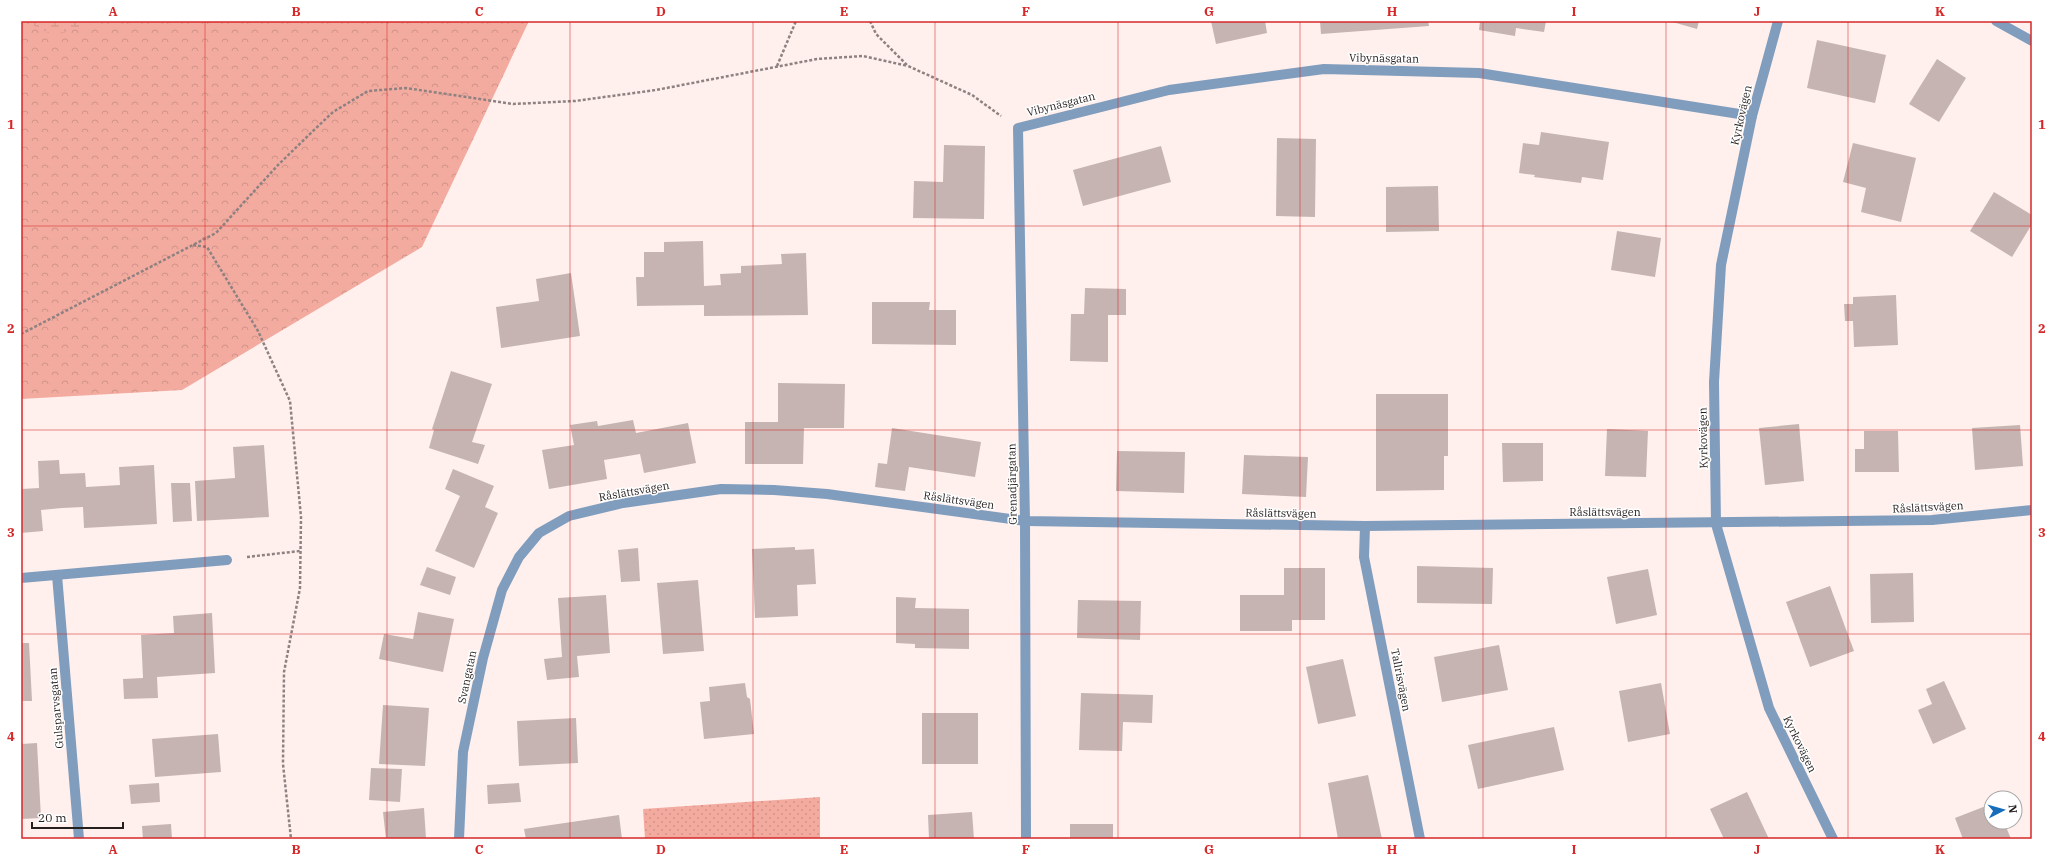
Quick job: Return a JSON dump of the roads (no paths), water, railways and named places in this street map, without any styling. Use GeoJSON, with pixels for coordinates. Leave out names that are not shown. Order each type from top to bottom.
{"type":"FeatureCollection","features":[{"type":"Feature","properties":{"kind":"street","name":"Kyrkovägen"},"geometry":{"type":"LineString","coordinates":[[1778,21],[1752,116],[1721,265],[1714,382],[1716,524],[1769,708],[1832,839]]}},
{"type":"Feature","properties":{"kind":"street"},"geometry":{"type":"LineString","coordinates":[[1996,21],[2032,41]]}},
{"type":"Feature","properties":{"kind":"street","name":"Vibynäsgatan"},"geometry":{"type":"LineString","coordinates":[[1018,128],[1169,90],[1324,69],[1479,73],[1752,116]]}},
{"type":"Feature","properties":{"kind":"street","name":"Grenadjärgatan"},"geometry":{"type":"LineString","coordinates":[[1018,128],[1025,521],[1026,839]]}},
{"type":"Feature","properties":{"kind":"street","name":"Råslättsvägen"},"geometry":{"type":"LineString","coordinates":[[539,533],[569,516],[623,503],[720,489],[774,490],[828,494],[1025,521],[1365,526],[1716,524],[1932,520],[2032,510]]}},
{"type":"Feature","properties":{"kind":"street","name":"Tallrisvägen"},"geometry":{"type":"LineString","coordinates":[[1365,526],[1364,558],[1420,839]]}},
{"type":"Feature","properties":{"kind":"street","name":"Svangatan"},"geometry":{"type":"LineString","coordinates":[[459,839],[463,752],[483,658],[502,590],[519,557],[539,533]]}},
{"type":"Feature","properties":{"kind":"street"},"geometry":{"type":"LineString","coordinates":[[21,578],[227,560]]}},
{"type":"Feature","properties":{"kind":"street","name":"Gulsparvsgatan"},"geometry":{"type":"LineString","coordinates":[[57,575],[79,839]]}}]}
